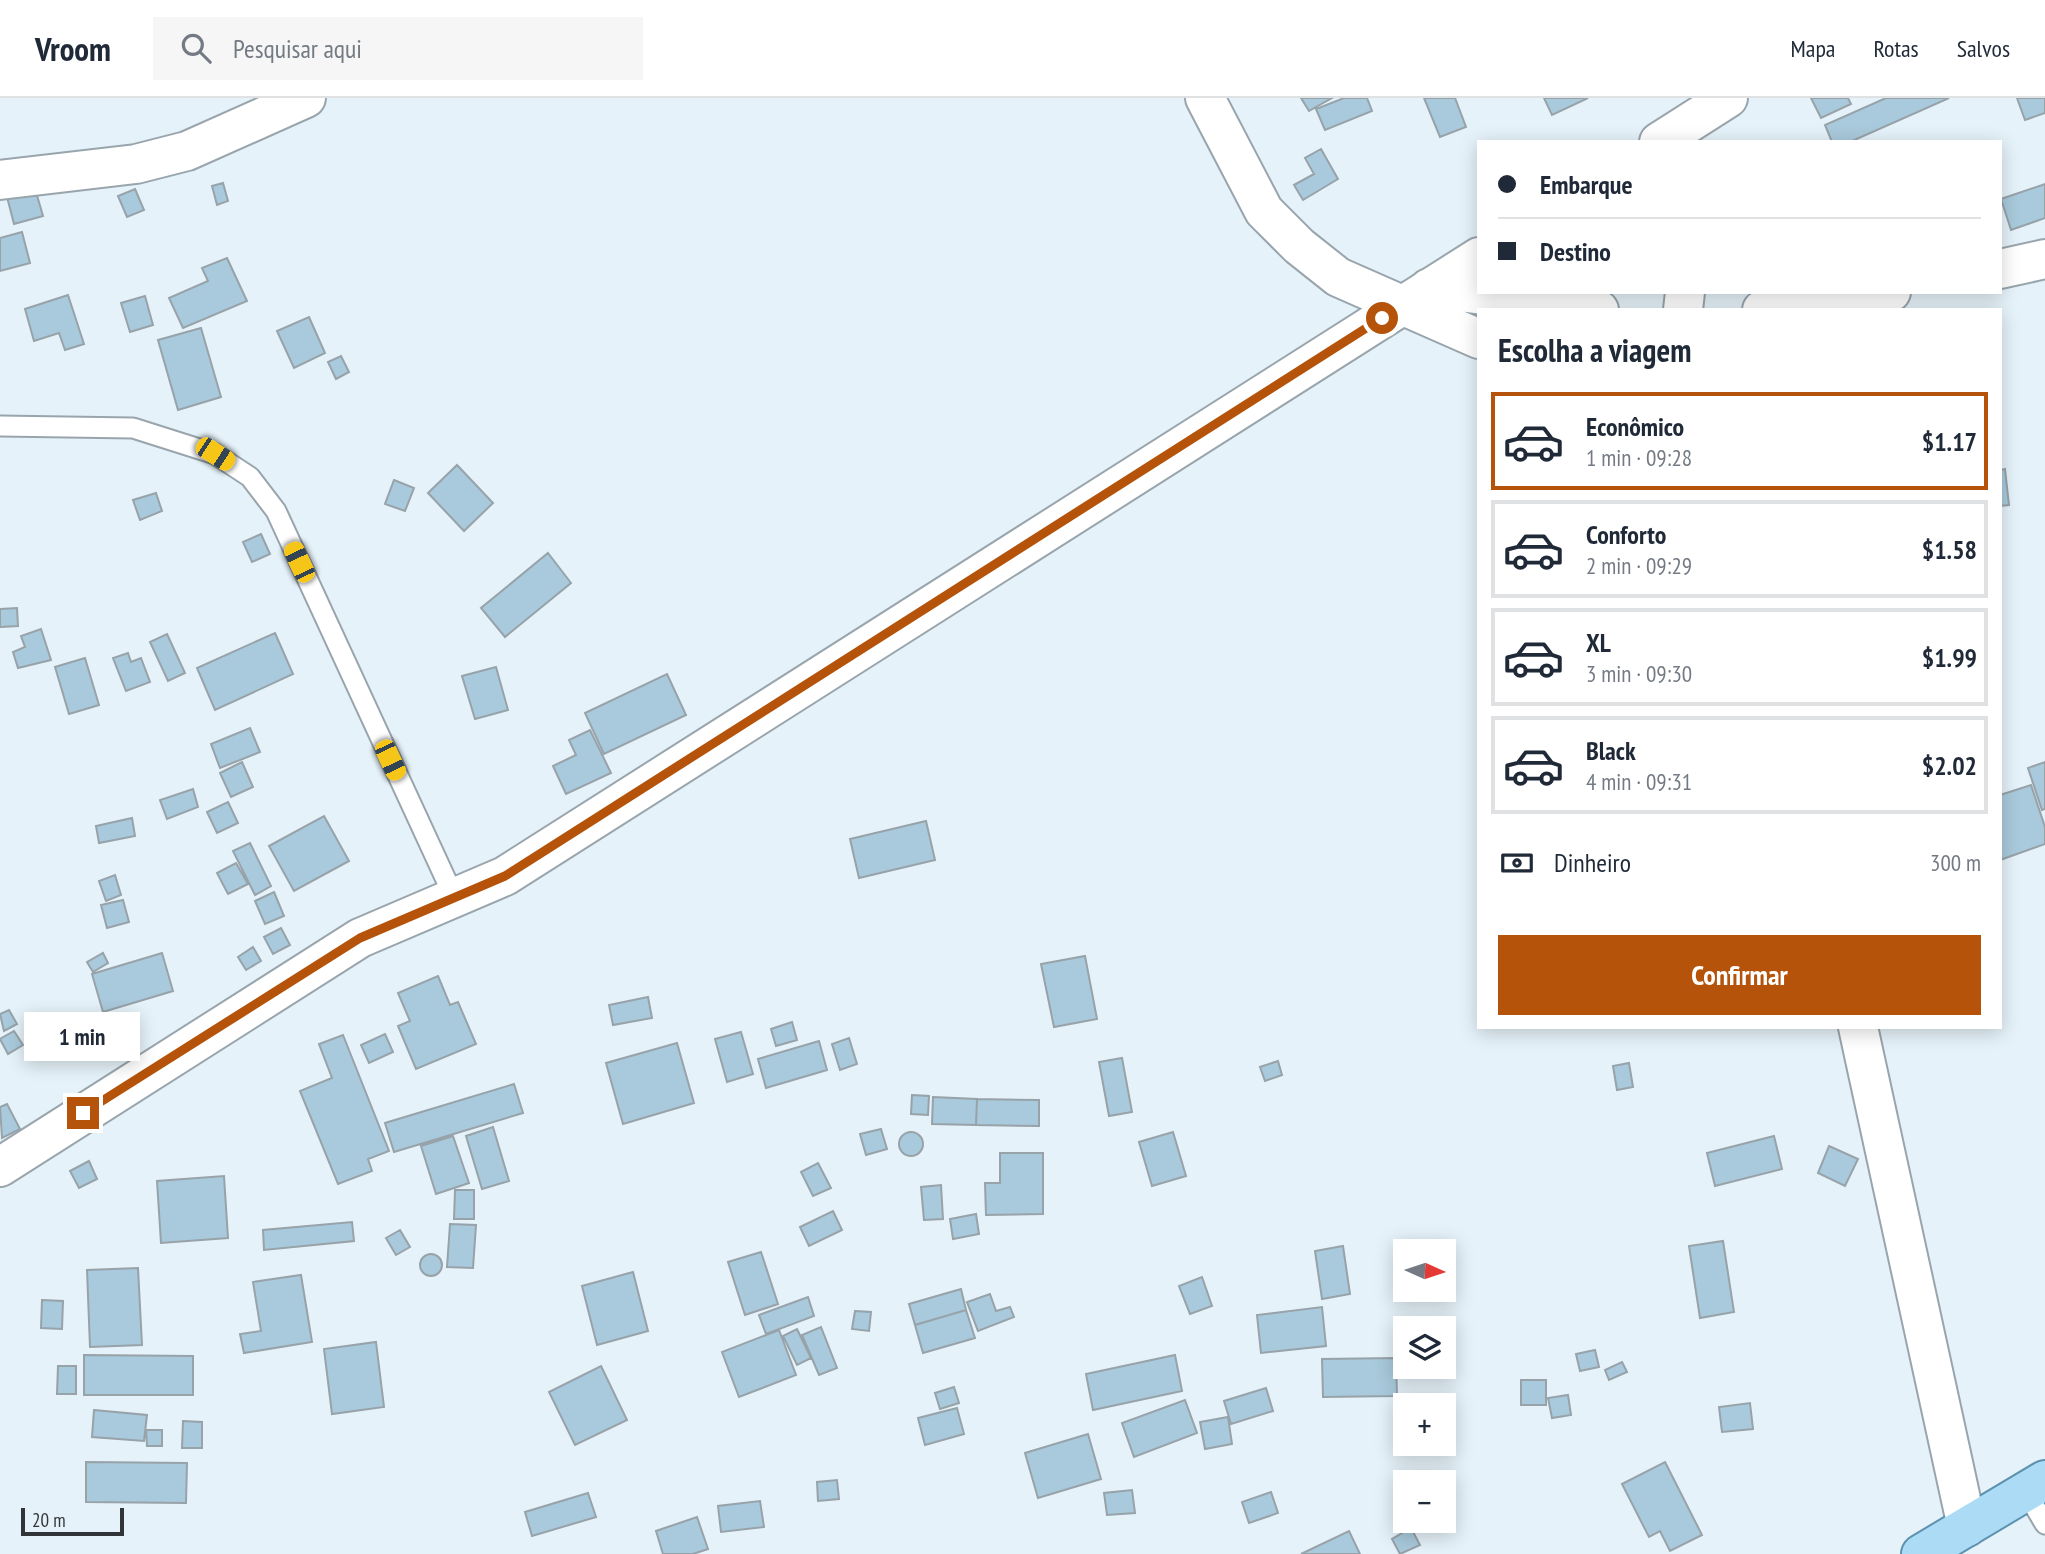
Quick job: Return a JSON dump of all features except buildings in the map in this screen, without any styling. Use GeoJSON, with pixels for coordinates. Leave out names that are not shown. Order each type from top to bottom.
{"type":"FeatureCollection","features":[{"type":"Feature","properties":{"kind":"main road"},"geometry":{"type":"LineString","coordinates":[[1921,1554],[2036,1486]]}},
{"type":"Feature","properties":{"kind":"street"},"geometry":{"type":"LineString","coordinates":[[0,180],[136,164],[175,154],[306,98]]}},
{"type":"Feature","properties":{"kind":"street"},"geometry":{"type":"LineString","coordinates":[[1205,98],[1264,211],[1299,246],[1338,276],[1417,296],[1573,308]]}},
{"type":"Feature","properties":{"kind":"street"},"geometry":{"type":"LineString","coordinates":[[1662,140],[1706,113]]}},
{"type":"Feature","properties":{"kind":"street"},"geometry":{"type":"LineString","coordinates":[[0,1167],[360,938],[505,876],[1477,258]]}},
{"type":"Feature","properties":{"kind":"street"},"geometry":{"type":"LineString","coordinates":[[2002,269],[2045,259]]}},
{"type":"Feature","properties":{"kind":"street"},"geometry":{"type":"LineString","coordinates":[[1776,308],[1877,294]]}},
{"type":"Feature","properties":{"kind":"street"},"geometry":{"type":"LineString","coordinates":[[1417,296],[1477,338]]}},
{"type":"Feature","properties":{"kind":"street"},"geometry":{"type":"LineString","coordinates":[[1858,1029],[1967,1527]]}},
{"type":"Feature","properties":{"kind":"lane"},"geometry":{"type":"LineString","coordinates":[[0,426],[133,428],[215,454],[250,477],[276,511],[454,897]]}},
{"type":"Feature","properties":{"kind":"lane"},"geometry":{"type":"LineString","coordinates":[[2036,1486],[2045,1524]]}},
{"type":"Feature","properties":{"kind":"route"},"geometry":{"type":"LineString","coordinates":[[83,1113],[360,938],[505,876],[644,785],[1382,318]]}}]}
